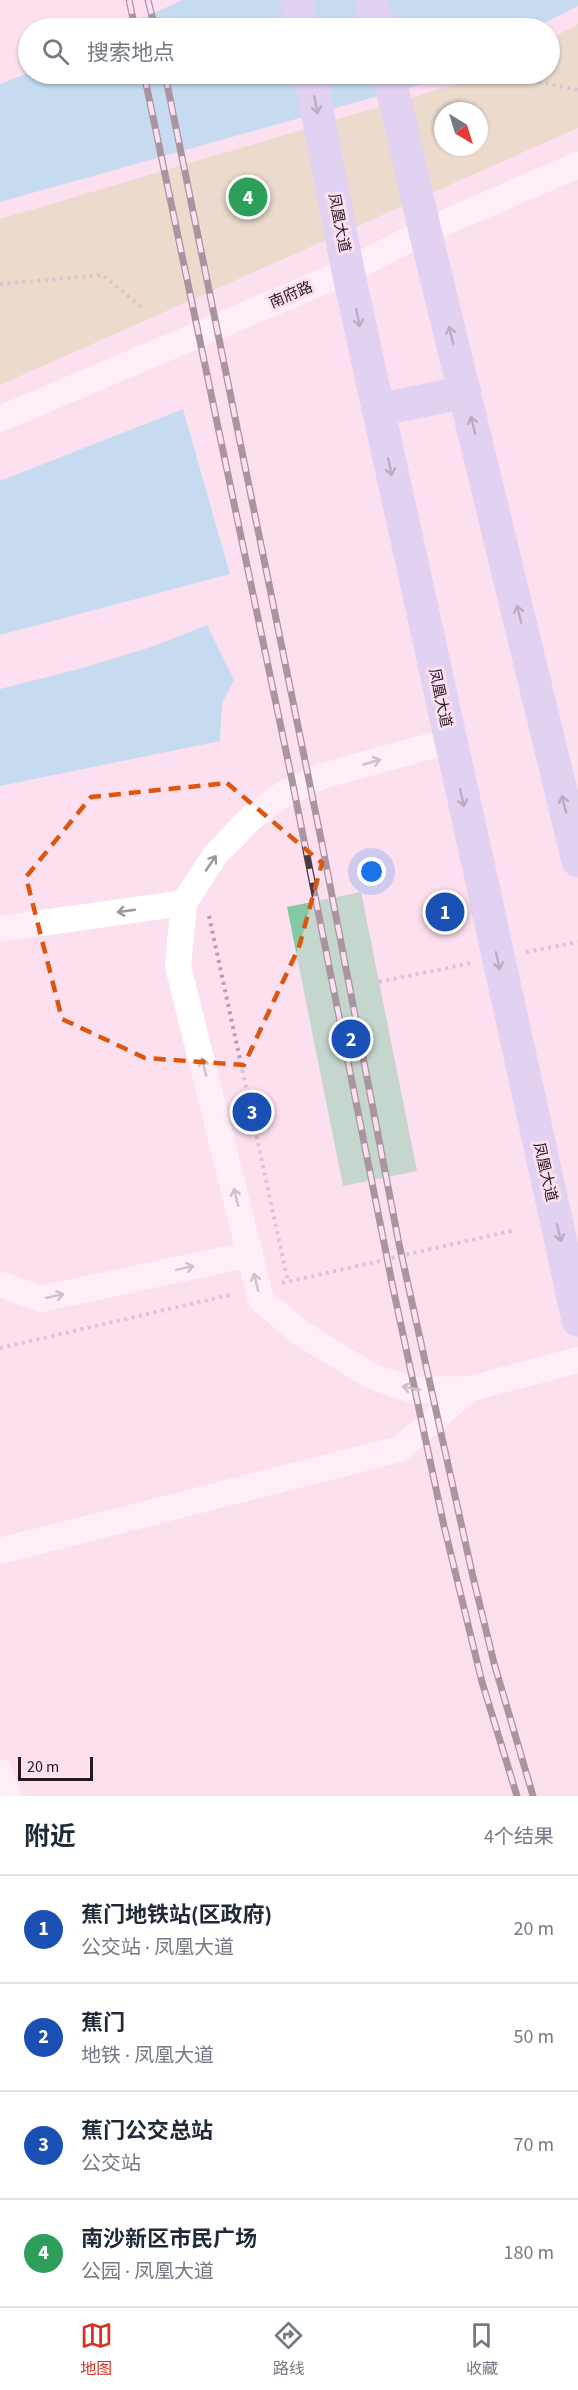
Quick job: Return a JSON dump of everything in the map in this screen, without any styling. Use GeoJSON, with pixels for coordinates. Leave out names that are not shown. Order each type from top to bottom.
{"type":"FeatureCollection","features":[{"type":"Feature","properties":{"kind":"main road"},"geometry":{"type":"LineString","coordinates":[[296,0],[300,18]]}},
{"type":"Feature","properties":{"kind":"main road"},"geometry":{"type":"LineString","coordinates":[[371,0],[376,18]]}},
{"type":"Feature","properties":{"kind":"main road","name":"凤凰大道"},"geometry":{"type":"LineString","coordinates":[[312,84],[348,271],[449,741],[578,1320]]}},
{"type":"Feature","properties":{"kind":"main road"},"geometry":{"type":"LineString","coordinates":[[391,84],[424,231],[578,861]]}},
{"type":"Feature","properties":{"kind":"main road"},"geometry":{"type":"LineString","coordinates":[[378,410],[465,392]]}},
{"type":"Feature","properties":{"kind":"street","name":"南府路"},"geometry":{"type":"LineString","coordinates":[[0,418],[348,271],[424,231],[578,165]]}},
{"type":"Feature","properties":{"kind":"street"},"geometry":{"type":"LineString","coordinates":[[449,741],[322,776],[282,795],[252,817],[215,855],[196,906],[178,966],[261,1300],[300,1333],[369,1375],[412,1390],[469,1389],[578,1360]]}},
{"type":"Feature","properties":{"kind":"street"},"geometry":{"type":"LineString","coordinates":[[0,929],[196,906]]}},
{"type":"Feature","properties":{"kind":"street"},"geometry":{"type":"LineString","coordinates":[[0,1284],[41,1299],[250,1254]]}},
{"type":"Feature","properties":{"kind":"street"},"geometry":{"type":"LineString","coordinates":[[0,1551],[400,1449],[469,1389]]}},
{"type":"Feature","properties":{"kind":"street"},"geometry":{"type":"LineString","coordinates":[[0,1772],[8,1796]]}},
{"type":"Feature","properties":{"kind":"path"},"geometry":{"type":"LineString","coordinates":[[549,84],[578,90]]}},
{"type":"Feature","properties":{"kind":"path"},"geometry":{"type":"LineString","coordinates":[[0,284],[103,275],[143,309]]}},
{"type":"Feature","properties":{"kind":"path"},"geometry":{"type":"LineString","coordinates":[[196,906],[288,1282]]}},
{"type":"Feature","properties":{"kind":"highlighted area"},"geometry":{"type":"Polygon","coordinates":[[[227,783],[322,863],[299,947],[244,1065],[145,1058],[62,1019],[26,877],[91,797],[227,783]]]}},
{"type":"Feature","properties":{"kind":"shaded area"},"geometry":{"type":"Polygon","coordinates":[[[578,24],[578,128],[0,385],[0,219],[457,84],[560,84],[560,34],[578,24]]]}},
{"type":"Feature","properties":{"kind":"water"},"geometry":{"type":"Polygon","coordinates":[[[183,0],[578,0],[578,6],[554,18],[142,18],[183,0]]]}},
{"type":"Feature","properties":{"kind":"water"},"geometry":{"type":"Polygon","coordinates":[[[18,77],[18,84],[421,84],[0,202],[0,84],[18,77]]]}},
{"type":"Feature","properties":{"kind":"water"},"geometry":{"type":"Polygon","coordinates":[[[183,409],[230,574],[0,635],[0,481],[183,409]]]}},
{"type":"Feature","properties":{"kind":"water"},"geometry":{"type":"Polygon","coordinates":[[[207,625],[234,680],[222,703],[220,741],[0,786],[0,689],[79,669],[151,647],[207,625]]]}},
{"type":"Feature","properties":{"kind":"building"},"geometry":{"type":"Polygon","coordinates":[[[361,892],[417,1171],[343,1186],[287,907],[361,892]]]}},
{"type":"Feature","properties":{"kind":"railway"},"geometry":{"type":"LineString","coordinates":[[129,0],[133,18]]}},
{"type":"Feature","properties":{"kind":"railway"},"geometry":{"type":"LineString","coordinates":[[148,0],[152,18]]}},
{"type":"Feature","properties":{"kind":"railway"},"geometry":{"type":"LineString","coordinates":[[146,84],[292,780],[392,1283],[444,1526],[482,1682],[517,1796]]}},
{"type":"Feature","properties":{"kind":"railway"},"geometry":{"type":"LineString","coordinates":[[167,84],[323,849],[399,1244],[473,1577],[494,1663],[533,1796]]}},
{"type":"Feature","properties":{"kind":"place","name":"南沙新区市民广场"},"geometry":{"type":"Point","coordinates":[248,197]}},
{"type":"Feature","properties":{"kind":"place","name":"蕉门地铁站(区政府)"},"geometry":{"type":"Point","coordinates":[445,912]}},
{"type":"Feature","properties":{"kind":"place","name":"蕉门"},"geometry":{"type":"Point","coordinates":[351,1039]}},
{"type":"Feature","properties":{"kind":"place","name":"蕉门公交总站"},"geometry":{"type":"Point","coordinates":[252,1112]}}]}
